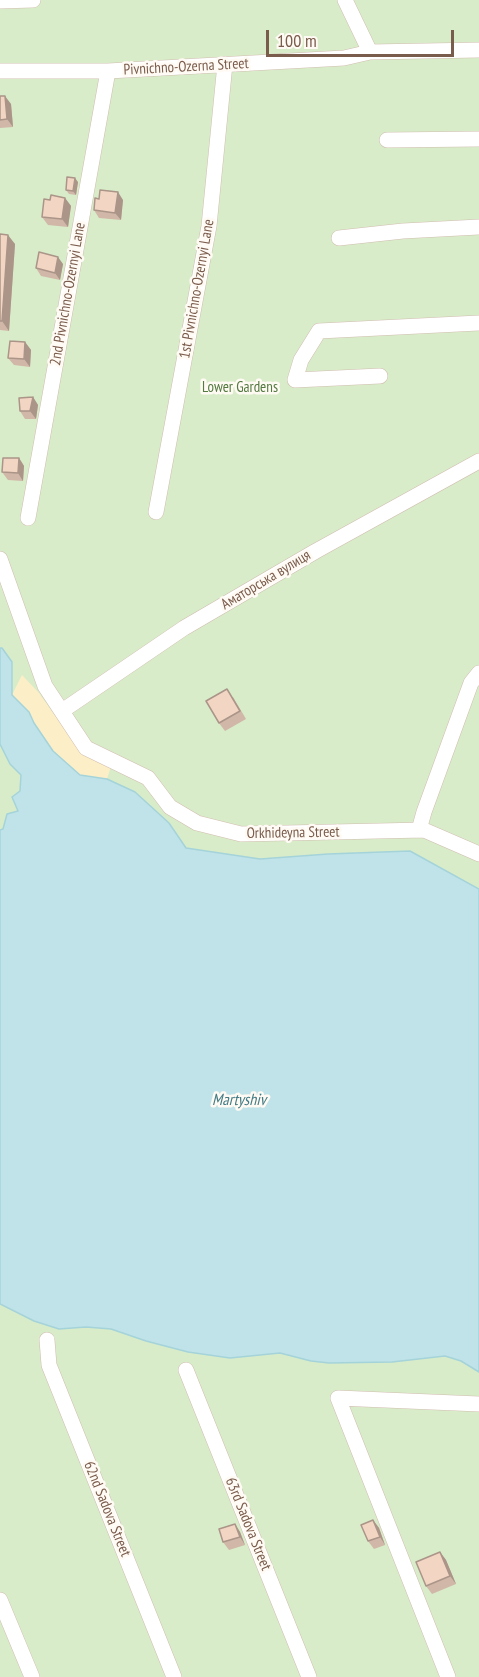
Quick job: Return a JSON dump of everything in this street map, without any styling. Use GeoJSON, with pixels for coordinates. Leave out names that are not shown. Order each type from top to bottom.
{"type":"FeatureCollection","features":[{"type":"Feature","properties":{"kind":"street"},"geometry":{"type":"LineString","coordinates":[[0,1],[33,0]]}},
{"type":"Feature","properties":{"kind":"street"},"geometry":{"type":"LineString","coordinates":[[345,0],[370,52]]}},
{"type":"Feature","properties":{"kind":"street","name":"Pivnichno-Ozerna Street"},"geometry":{"type":"LineString","coordinates":[[0,71],[108,71],[344,58],[370,52],[479,50]]}},
{"type":"Feature","properties":{"kind":"street","name":"1st Pivnichno-Ozernyi Lane"},"geometry":{"type":"LineString","coordinates":[[156,512],[209,226],[225,64]]}},
{"type":"Feature","properties":{"kind":"street","name":"2nd Pivnichno-Ozernyi Lane"},"geometry":{"type":"LineString","coordinates":[[28,518],[108,71]]}},
{"type":"Feature","properties":{"kind":"street"},"geometry":{"type":"LineString","coordinates":[[387,140],[479,139]]}},
{"type":"Feature","properties":{"kind":"street"},"geometry":{"type":"LineString","coordinates":[[339,238],[403,231],[479,227]]}},
{"type":"Feature","properties":{"kind":"street"},"geometry":{"type":"LineString","coordinates":[[380,376],[295,380],[301,360],[319,331],[479,323]]}},
{"type":"Feature","properties":{"kind":"street","name":"Аматорська вулиця"},"geometry":{"type":"LineString","coordinates":[[62,711],[184,628],[316,550],[479,461]]}},
{"type":"Feature","properties":{"kind":"street","name":"Orkhideyna Street"},"geometry":{"type":"LineString","coordinates":[[0,559],[45,686],[86,748],[148,778],[170,807],[197,824],[241,834],[424,830],[479,854]]}},
{"type":"Feature","properties":{"kind":"street"},"geometry":{"type":"LineString","coordinates":[[419,830],[471,683],[479,673]]}},
{"type":"Feature","properties":{"kind":"street","name":"62nd Sadova Street"},"geometry":{"type":"LineString","coordinates":[[47,1340],[49,1365],[174,1677]]}},
{"type":"Feature","properties":{"kind":"street","name":"63rd Sadova Street"},"geometry":{"type":"LineString","coordinates":[[186,1370],[309,1677]]}},
{"type":"Feature","properties":{"kind":"street"},"geometry":{"type":"LineString","coordinates":[[448,1677],[338,1398],[478,1406]]}},
{"type":"Feature","properties":{"kind":"street"},"geometry":{"type":"LineString","coordinates":[[0,1600],[32,1677]]}},
{"type":"Feature","properties":{"kind":"green space","name":"Lower Gardens"},"geometry":{"type":"Polygon","coordinates":[[[0,0],[479,0],[479,889],[328,854],[260,859],[186,848],[169,822],[18,811],[7,814],[3,829],[0,830],[0,0]]]}},
{"type":"Feature","properties":{"kind":"green space"},"geometry":{"type":"Polygon","coordinates":[[[0,1304],[34,1321],[111,1329],[188,1352],[230,1358],[280,1353],[329,1363],[392,1362],[445,1356],[461,1361],[479,1372],[479,1677],[0,1677],[0,1304]]]}},
{"type":"Feature","properties":{"kind":"sand"},"geometry":{"type":"Polygon","coordinates":[[[22,675],[39,693],[80,751],[111,766],[107,779],[80,775],[53,751],[29,712],[12,695],[22,675]]]}},
{"type":"Feature","properties":{"kind":"water","name":"Martyshiv"},"geometry":{"type":"Polygon","coordinates":[[[0,648],[12,662],[12,695],[29,712],[53,751],[80,775],[107,779],[135,792],[169,823],[186,848],[260,859],[410,851],[479,889],[479,1372],[461,1361],[445,1356],[392,1362],[329,1363],[280,1353],[230,1358],[188,1352],[111,1329],[86,1327],[59,1329],[34,1321],[0,1304],[0,830],[3,829],[7,814],[18,811],[12,797],[20,791],[21,775],[10,764],[0,744],[0,648]]]}},
{"type":"Feature","properties":{"kind":"building"},"geometry":{"type":"Polygon","coordinates":[[[0,96],[5,96],[7,119],[0,120],[0,96]]]}},
{"type":"Feature","properties":{"kind":"building"},"geometry":{"type":"Polygon","coordinates":[[[67,177],[75,178],[73,191],[66,190],[67,177]]]}},
{"type":"Feature","properties":{"kind":"building"},"geometry":{"type":"Polygon","coordinates":[[[100,190],[118,192],[115,213],[94,210],[95,198],[99,199],[100,190]]]}},
{"type":"Feature","properties":{"kind":"building"},"geometry":{"type":"Polygon","coordinates":[[[51,195],[65,198],[62,219],[42,217],[44,199],[50,200],[51,195]]]}},
{"type":"Feature","properties":{"kind":"building"},"geometry":{"type":"Polygon","coordinates":[[[0,234],[8,235],[2,321],[0,321],[0,234]]]}},
{"type":"Feature","properties":{"kind":"building"},"geometry":{"type":"Polygon","coordinates":[[[39,252],[58,257],[55,273],[36,268],[39,252]]]}},
{"type":"Feature","properties":{"kind":"building"},"geometry":{"type":"Polygon","coordinates":[[[10,341],[25,342],[24,359],[8,358],[10,341]]]}},
{"type":"Feature","properties":{"kind":"building"},"geometry":{"type":"Polygon","coordinates":[[[33,397],[30,411],[20,411],[19,398],[33,397]]]}},
{"type":"Feature","properties":{"kind":"building"},"geometry":{"type":"Polygon","coordinates":[[[3,458],[19,458],[18,473],[2,472],[3,458]]]}},
{"type":"Feature","properties":{"kind":"building"},"geometry":{"type":"Polygon","coordinates":[[[227,689],[240,711],[219,723],[206,701],[227,689]]]}},
{"type":"Feature","properties":{"kind":"building"},"geometry":{"type":"Polygon","coordinates":[[[373,1520],[380,1537],[368,1541],[361,1525],[373,1520]]]}},
{"type":"Feature","properties":{"kind":"building"},"geometry":{"type":"Polygon","coordinates":[[[235,1524],[240,1537],[223,1542],[219,1529],[235,1524]]]}},
{"type":"Feature","properties":{"kind":"building"},"geometry":{"type":"Polygon","coordinates":[[[440,1552],[450,1576],[426,1586],[416,1562],[440,1552]]]}}]}
